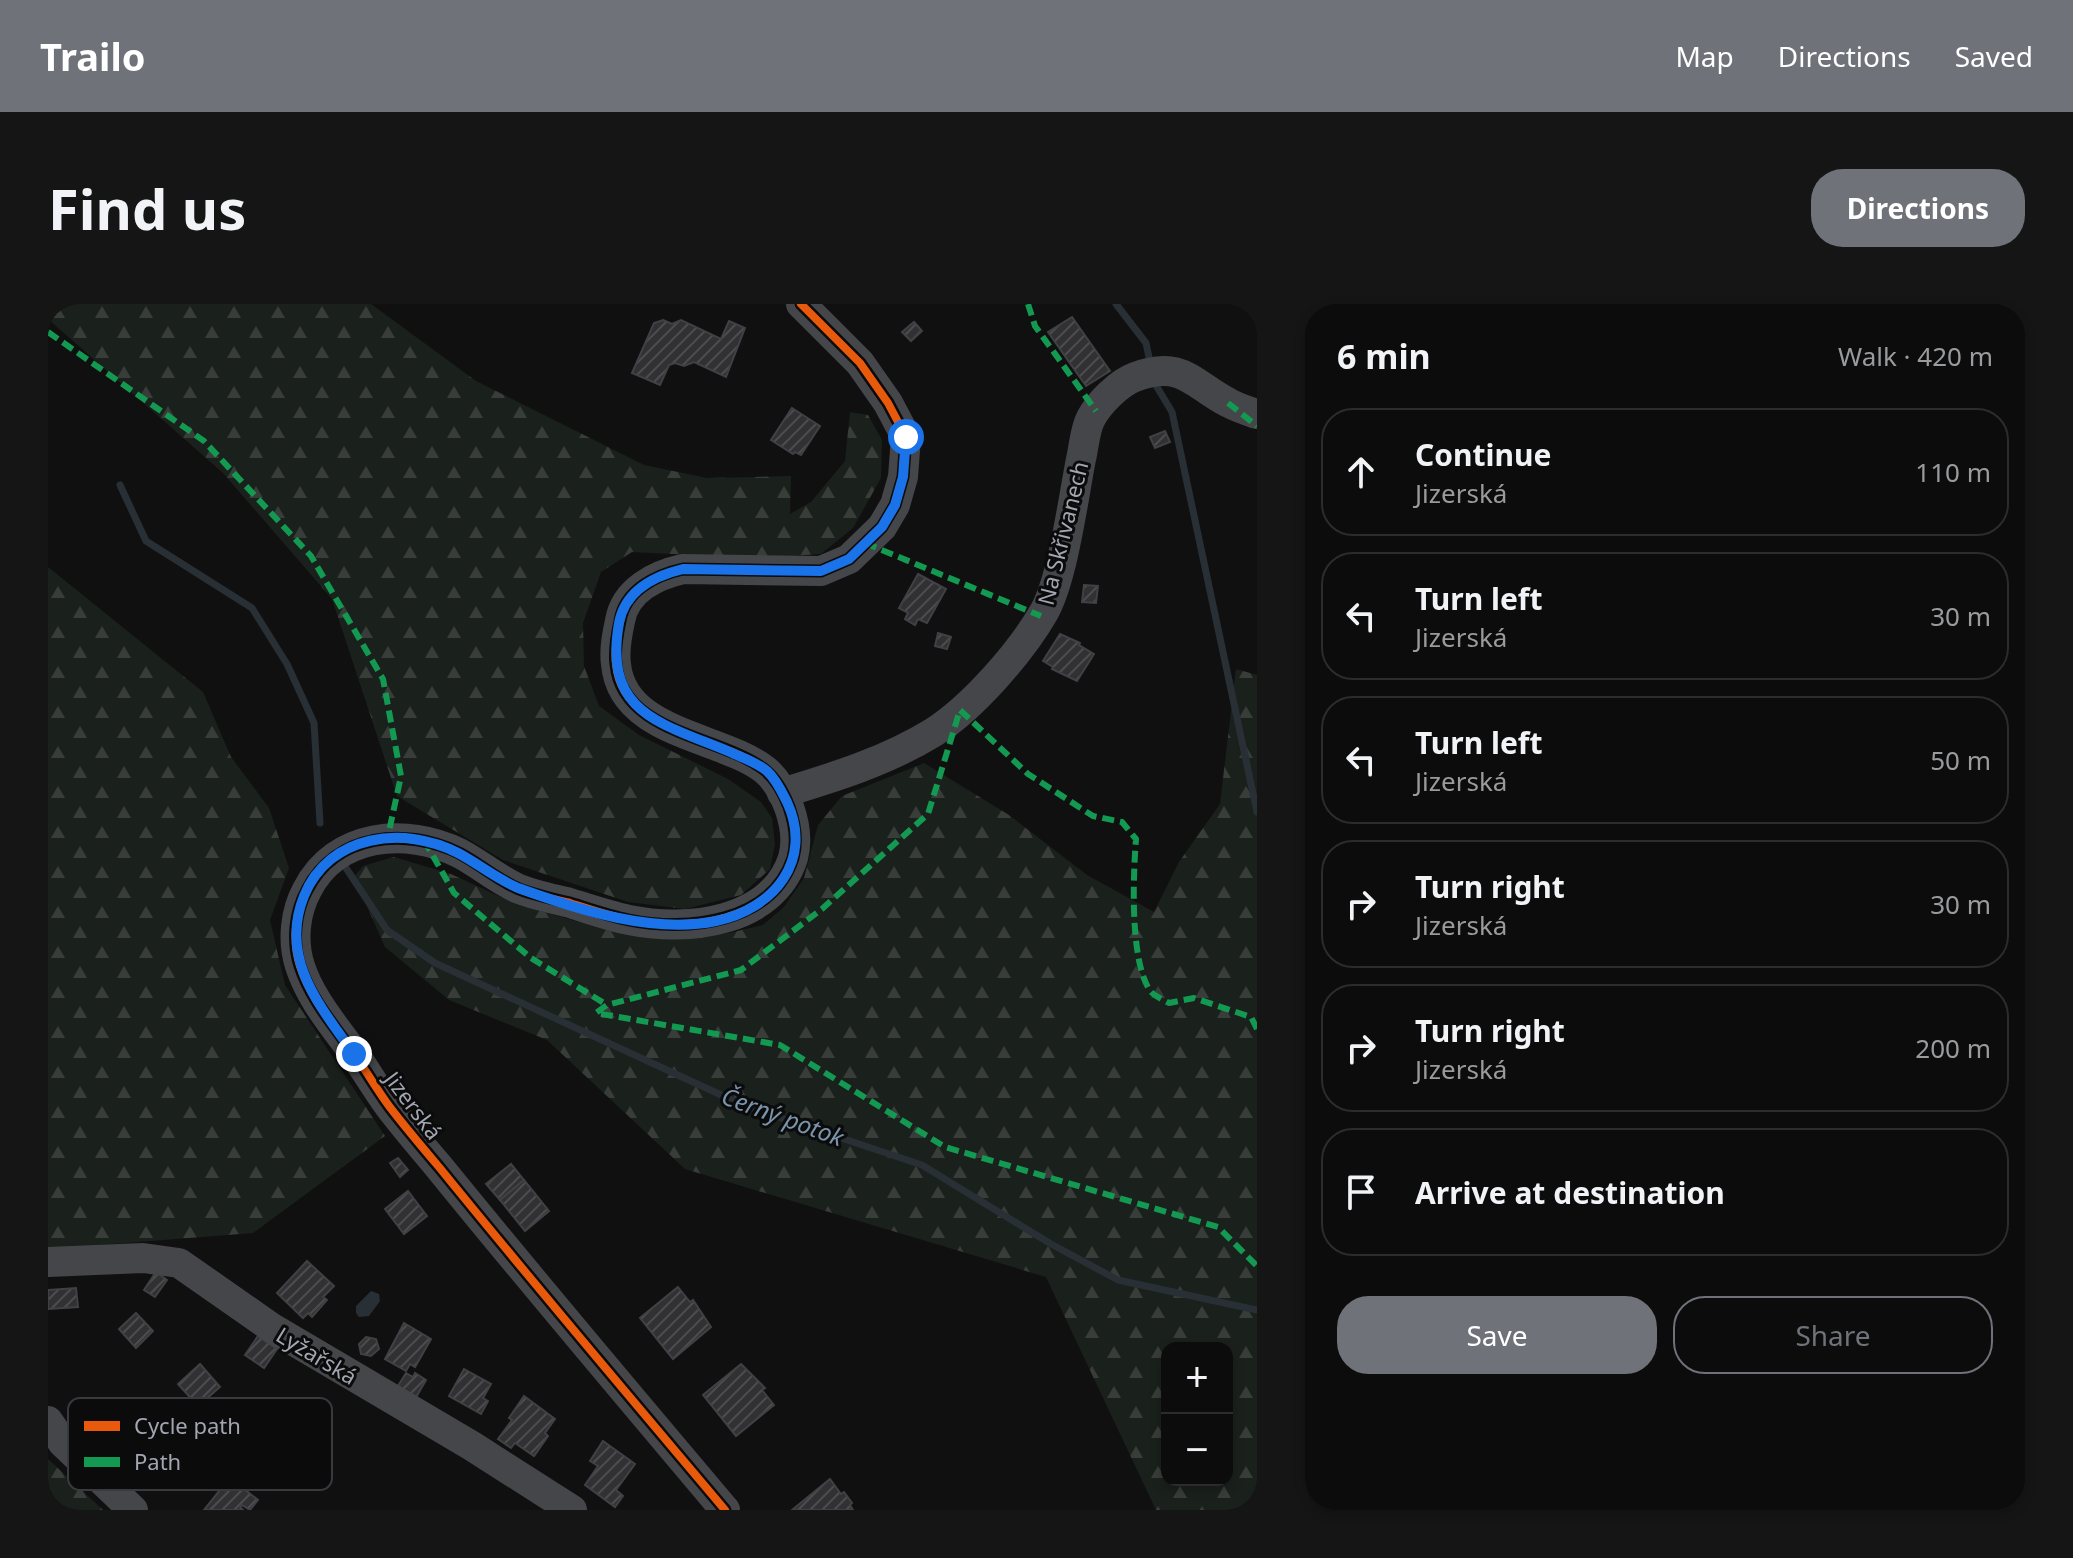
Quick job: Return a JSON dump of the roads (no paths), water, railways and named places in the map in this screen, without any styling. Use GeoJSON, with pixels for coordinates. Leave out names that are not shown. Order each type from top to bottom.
{"type":"FeatureCollection","features":[{"type":"Feature","properties":{"kind":"street","name":"Jizerská"},"geometry":{"type":"LineString","coordinates":[[725,1510],[538,1289],[389,1106],[319,1006],[300,967],[296,946],[297,914],[321,867],[351,846],[388,836],[424,840],[457,852],[518,888],[631,921],[675,924],[716,921],[766,900],[783,881],[797,836],[782,793],[770,773],[755,763],[669,727],[637,707],[622,687],[615,667],[621,611],[641,586],[663,574],[683,569],[821,571],[849,559],[882,527],[895,505],[903,477],[906,437],[888,403],[860,363],[801,304]]}},
{"type":"Feature","properties":{"kind":"street","name":"Na Skřivanech"},"geometry":{"type":"LineString","coordinates":[[782,793],[844,775],[935,731],[992,682],[1045,610],[1057,572],[1090,420],[1115,391],[1133,378],[1175,372],[1189,376],[1228,403],[1257,414]]}},
{"type":"Feature","properties":{"kind":"street","name":"Lyžařská"},"geometry":{"type":"LineString","coordinates":[[48,1262],[143,1258],[179,1263],[272,1328],[472,1446],[572,1510]]}},
{"type":"Feature","properties":{"kind":"street"},"geometry":{"type":"LineString","coordinates":[[48,1421],[68,1448]]}},
{"type":"Feature","properties":{"kind":"street"},"geometry":{"type":"LineString","coordinates":[[112,1490],[133,1510]]}},
{"type":"Feature","properties":{"kind":"waterway"},"geometry":{"type":"LineString","coordinates":[[1116,304],[1146,343],[1150,362]]}},
{"type":"Feature","properties":{"kind":"waterway"},"geometry":{"type":"LineString","coordinates":[[1154,382],[1172,412],[1257,812]]}},
{"type":"Feature","properties":{"kind":"waterway","name":"Černý potok"},"geometry":{"type":"LineString","coordinates":[[120,485],[146,541],[252,608],[287,664],[314,723],[320,823]]}},
{"type":"Feature","properties":{"kind":"waterway","name":"Černý potok"},"geometry":{"type":"LineString","coordinates":[[344,865],[387,930],[435,963],[745,1106],[922,1165],[1051,1244],[1118,1280],[1257,1310]]}}]}
